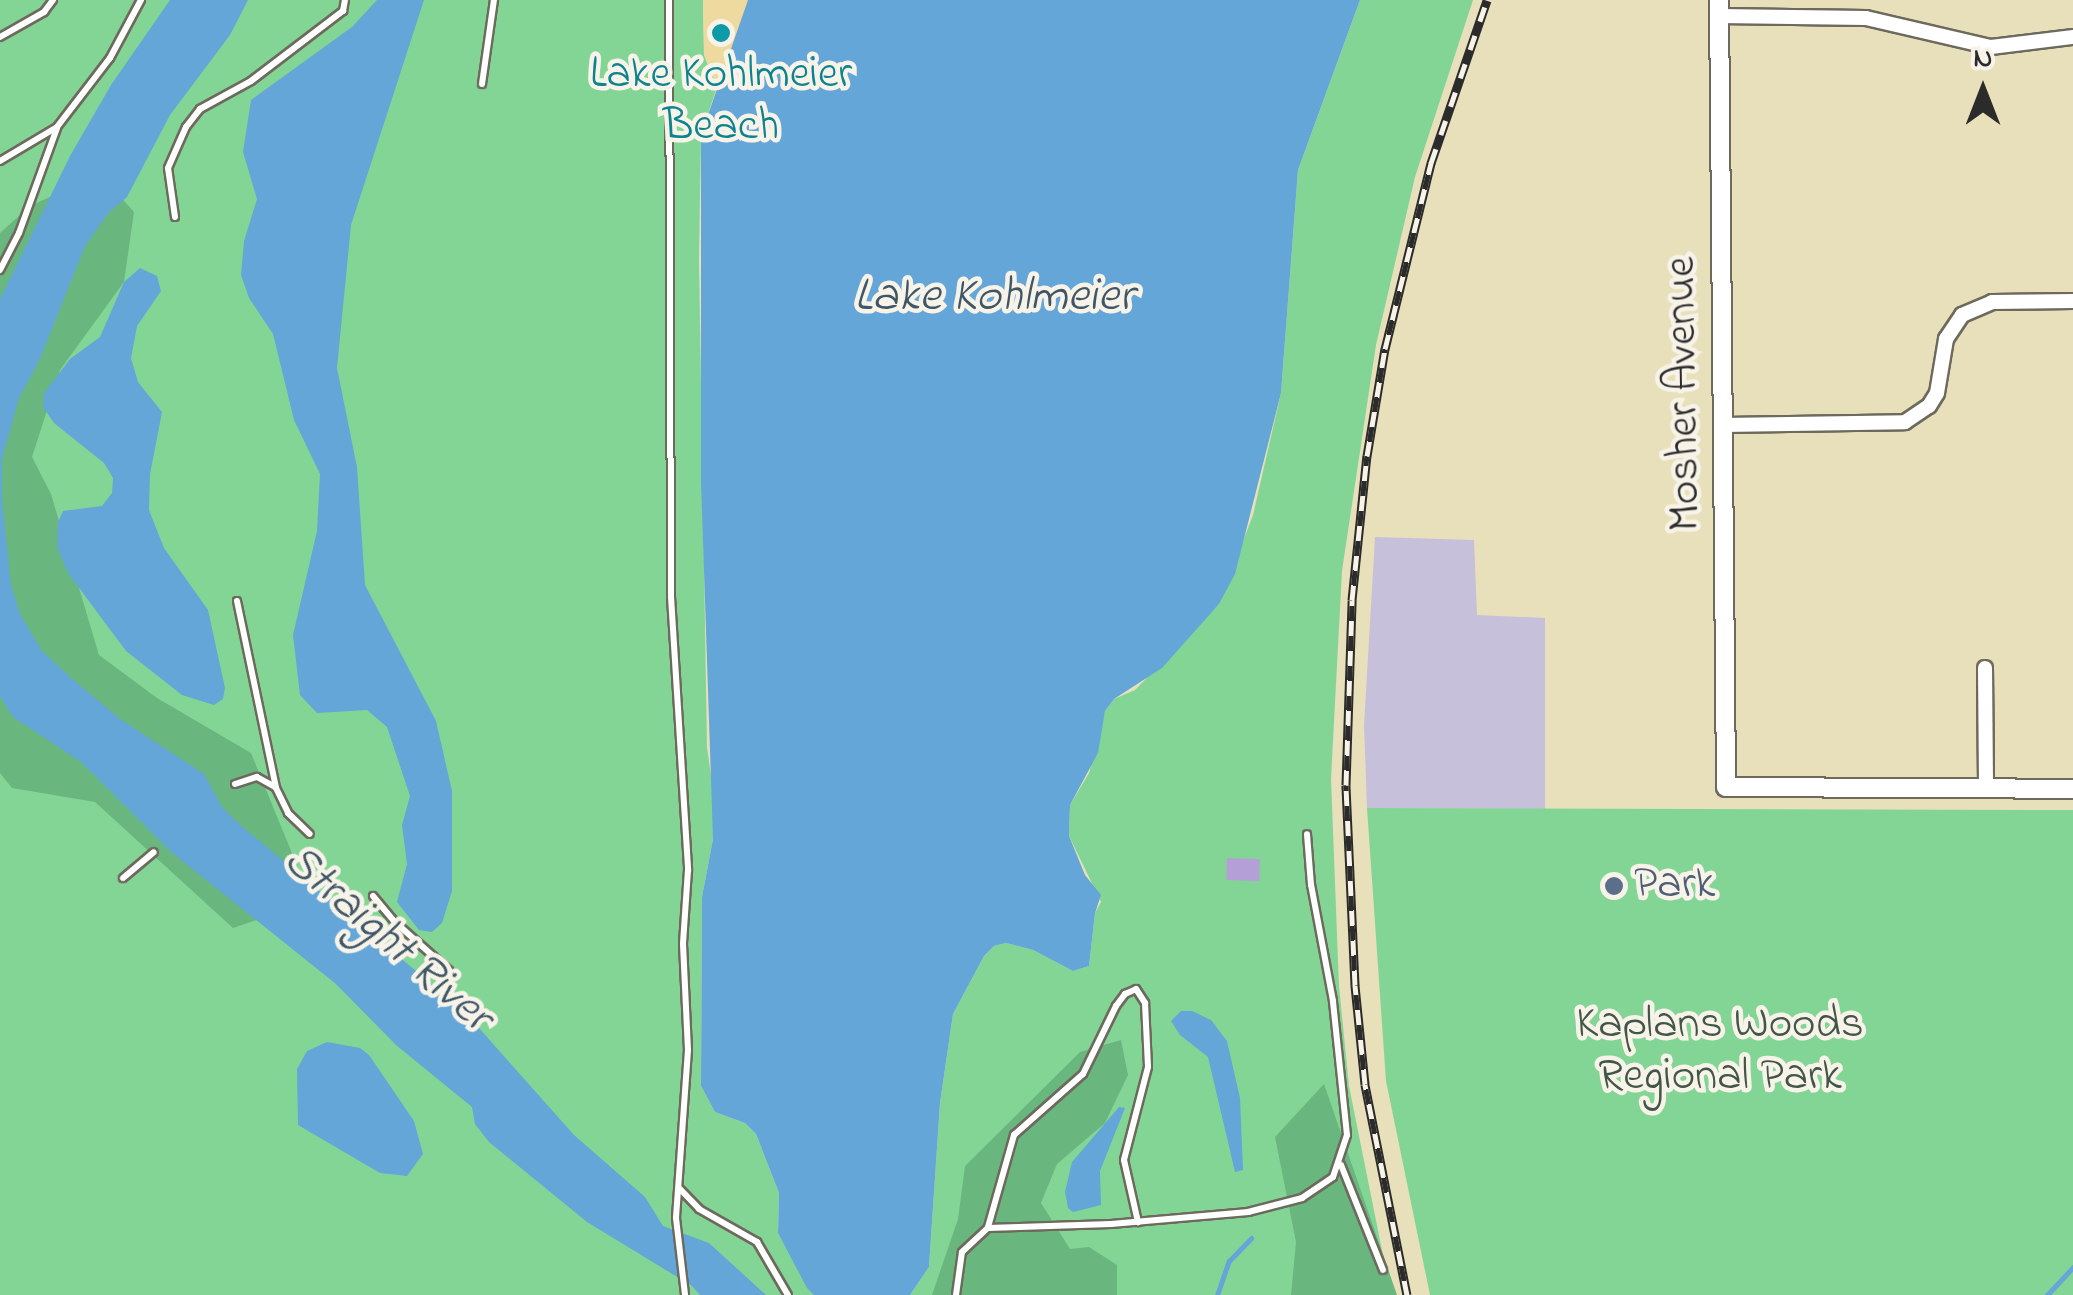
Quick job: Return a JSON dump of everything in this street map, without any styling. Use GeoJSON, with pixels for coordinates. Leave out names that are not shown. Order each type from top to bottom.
{"type":"FeatureCollection","features":[{"type":"Feature","properties":{"kind":"street"},"geometry":{"type":"LineString","coordinates":[[1719,8],[1866,18],[1991,47],[2073,37]]}},
{"type":"Feature","properties":{"kind":"street","name":"Mosher Avenue"},"geometry":{"type":"LineString","coordinates":[[1719,8],[1726,787],[1986,788]]}},
{"type":"Feature","properties":{"kind":"street"},"geometry":{"type":"LineString","coordinates":[[1723,425],[1905,422],[1929,406],[1937,393],[1946,340],[1962,315],[1992,302],[2073,302]]}},
{"type":"Feature","properties":{"kind":"street"},"geometry":{"type":"LineString","coordinates":[[1984,668],[1986,788],[2073,788]]}},
{"type":"Feature","properties":{"kind":"lane"},"geometry":{"type":"LineString","coordinates":[[0,37],[44,12],[53,0]]}},
{"type":"Feature","properties":{"kind":"lane"},"geometry":{"type":"LineString","coordinates":[[0,270],[20,233],[57,126],[110,58],[142,0]]}},
{"type":"Feature","properties":{"kind":"lane"},"geometry":{"type":"LineString","coordinates":[[175,217],[168,168],[186,126],[200,109],[251,82],[344,11],[345,0]]}},
{"type":"Feature","properties":{"kind":"lane"},"geometry":{"type":"LineString","coordinates":[[482,84],[494,0]]}},
{"type":"Feature","properties":{"kind":"lane"},"geometry":{"type":"LineString","coordinates":[[669,0],[670,564],[688,853],[683,944],[688,1050],[676,1218],[685,1292]]}},
{"type":"Feature","properties":{"kind":"lane"},"geometry":{"type":"LineString","coordinates":[[0,161],[57,126]]}},
{"type":"Feature","properties":{"kind":"lane"},"geometry":{"type":"LineString","coordinates":[[237,601],[276,788],[288,813],[310,834]]}},
{"type":"Feature","properties":{"kind":"lane"},"geometry":{"type":"LineString","coordinates":[[235,784],[257,777],[276,788]]}},
{"type":"Feature","properties":{"kind":"lane"},"geometry":{"type":"LineString","coordinates":[[1307,834],[1345,1116],[1341,1164],[1383,1270]]}},
{"type":"Feature","properties":{"kind":"lane"},"geometry":{"type":"LineString","coordinates":[[123,878],[154,852]]}},
{"type":"Feature","properties":{"kind":"lane"},"geometry":{"type":"LineString","coordinates":[[373,896],[396,924],[449,970]]}},
{"type":"Feature","properties":{"kind":"lane"},"geometry":{"type":"LineString","coordinates":[[988,1228],[1014,1135],[1083,1074],[1116,1006],[1136,989],[1145,1003],[1148,1067],[1124,1160],[1138,1222]]}},
{"type":"Feature","properties":{"kind":"lane"},"geometry":{"type":"LineString","coordinates":[[956,1295],[962,1252],[988,1228],[1138,1222],[1248,1212],[1302,1198],[1333,1177],[1341,1164]]}},
{"type":"Feature","properties":{"kind":"lane"},"geometry":{"type":"LineString","coordinates":[[680,1188],[699,1209],[758,1242],[788,1295]]}},
{"type":"Feature","properties":{"kind":"shaded area"},"geometry":{"type":"Polygon","coordinates":[[[1375,537],[1474,540],[1477,615],[1545,618],[1545,809],[1367,808],[1364,725],[1375,537]]]}},
{"type":"Feature","properties":{"kind":"green space"},"geometry":{"type":"Polygon","coordinates":[[[0,0],[703,0],[704,55],[717,87],[701,135],[699,260],[707,747],[713,790],[713,839],[702,897],[701,1086],[715,1112],[745,1123],[756,1134],[779,1193],[778,1233],[814,1295],[0,1295],[0,0]]]}},
{"type":"Feature","properties":{"kind":"green space"},"geometry":{"type":"Polygon","coordinates":[[[1360,0],[1473,0],[1415,177],[1376,345],[1342,571],[1331,779],[1339,986],[1349,1086],[1391,1295],[910,1295],[929,1267],[940,1103],[953,1014],[984,956],[994,946],[1006,943],[1033,950],[1073,971],[1089,966],[1095,913],[1101,902],[1069,836],[1070,805],[1089,773],[1105,711],[1114,699],[1135,690],[1219,604],[1253,515],[1281,393],[1298,170],[1360,0]]]}},
{"type":"Feature","properties":{"kind":"green space"},"geometry":{"type":"Polygon","coordinates":[[[100,174],[134,212],[124,282],[60,370],[32,457],[51,494],[99,655],[157,698],[251,753],[303,880],[287,910],[233,928],[95,802],[12,788],[0,773],[0,233],[30,206],[100,174]]]}},
{"type":"Feature","properties":{"kind":"green space","name":"Kaplans Woods Regional Park"},"geometry":{"type":"Polygon","coordinates":[[[1367,808],[2073,810],[2073,1295],[1430,1295],[1386,1081],[1367,808]]]}},
{"type":"Feature","properties":{"kind":"green space"},"geometry":{"type":"Polygon","coordinates":[[[1121,1040],[1128,1075],[1105,1123],[1057,1164],[1041,1203],[1070,1249],[1089,1247],[1117,1265],[1117,1295],[932,1295],[958,1219],[965,1166],[1080,1052],[1121,1040]]]}},
{"type":"Feature","properties":{"kind":"green space"},"geometry":{"type":"Polygon","coordinates":[[[1324,1084],[1397,1295],[1291,1295],[1296,1242],[1275,1137],[1324,1084]]]}},
{"type":"Feature","properties":{"kind":"sand","name":"Lake Kohlmeier Beach"},"geometry":{"type":"Polygon","coordinates":[[[703,0],[748,0],[731,59],[717,87],[704,55],[703,0]]]}},
{"type":"Feature","properties":{"kind":"water"},"geometry":{"type":"Polygon","coordinates":[[[170,0],[248,0],[230,35],[170,115],[127,197],[109,212],[85,246],[39,361],[19,398],[2,459],[2,500],[11,585],[20,614],[42,651],[70,677],[120,719],[204,774],[222,807],[240,825],[463,1010],[574,1135],[645,1197],[663,1226],[709,1243],[766,1295],[700,1295],[692,1286],[587,1222],[489,1142],[475,1124],[472,1107],[396,1045],[336,984],[170,851],[81,762],[13,717],[0,696],[0,299],[70,156],[111,85],[170,0]]]}},
{"type":"Feature","properties":{"kind":"water"},"geometry":{"type":"Polygon","coordinates":[[[377,0],[424,0],[351,225],[337,368],[357,467],[365,585],[436,721],[452,791],[452,891],[442,923],[432,932],[419,930],[397,902],[407,864],[402,825],[410,796],[387,727],[367,710],[317,713],[300,695],[293,635],[317,531],[320,474],[294,420],[273,334],[249,298],[241,275],[244,241],[257,199],[243,152],[251,100],[352,27],[377,0]]]}},
{"type":"Feature","properties":{"kind":"water","name":"Lake Kohlmeier"},"geometry":{"type":"Polygon","coordinates":[[[748,0],[1360,0],[1298,170],[1281,393],[1235,574],[1219,604],[1162,668],[1114,699],[1105,711],[1098,753],[1070,805],[1069,836],[1085,875],[1101,895],[1089,966],[1073,971],[1033,950],[1006,943],[994,946],[984,956],[953,1014],[940,1103],[929,1267],[910,1295],[814,1295],[807,1288],[778,1233],[779,1193],[756,1134],[745,1123],[715,1112],[701,1086],[702,897],[713,839],[701,482],[701,135],[748,0]]]}},
{"type":"Feature","properties":{"kind":"water"},"geometry":{"type":"Polygon","coordinates":[[[140,268],[157,276],[161,291],[137,326],[131,358],[138,382],[162,412],[150,474],[149,510],[164,548],[208,610],[225,688],[223,699],[214,705],[182,695],[126,651],[68,573],[57,547],[58,522],[63,511],[102,506],[112,493],[113,478],[104,463],[54,423],[43,407],[44,393],[70,359],[100,337],[124,282],[140,268]]]}},
{"type":"Feature","properties":{"kind":"water"},"geometry":{"type":"Polygon","coordinates":[[[1181,1011],[1192,1011],[1211,1020],[1227,1041],[1240,1098],[1243,1170],[1235,1172],[1208,1057],[1180,1035],[1171,1021],[1181,1011]]]}},
{"type":"Feature","properties":{"kind":"water"},"geometry":{"type":"Polygon","coordinates":[[[327,1042],[360,1048],[369,1055],[414,1121],[423,1154],[407,1176],[380,1173],[298,1125],[297,1069],[307,1051],[327,1042]]]}},
{"type":"Feature","properties":{"kind":"water"},"geometry":{"type":"Polygon","coordinates":[[[1119,1107],[1125,1108],[1100,1171],[1101,1205],[1073,1212],[1068,1208],[1065,1192],[1072,1162],[1119,1107]]]}},
{"type":"Feature","properties":{"kind":"building"},"geometry":{"type":"Polygon","coordinates":[[[1227,858],[1260,859],[1259,881],[1226,880],[1227,858]]]}},
{"type":"Feature","properties":{"kind":"waterway"},"geometry":{"type":"LineString","coordinates":[[1217,1295],[1229,1261],[1251,1238]]}},
{"type":"Feature","properties":{"kind":"waterway"},"geometry":{"type":"LineString","coordinates":[[2047,1295],[2073,1267]]}},
{"type":"Feature","properties":{"kind":"railway"},"geometry":{"type":"LineString","coordinates":[[1407,1295],[1365,1084],[1355,985],[1346,785],[1352,600],[1367,456],[1385,349],[1431,163],[1487,0]]}},
{"type":"Feature","properties":{"kind":"place","name":"Lake Kohlmeier Beach"},"geometry":{"type":"Point","coordinates":[721,33]}},
{"type":"Feature","properties":{"kind":"place","name":"Park"},"geometry":{"type":"Point","coordinates":[1614,886]}},
{"type":"Feature","properties":{"kind":"water label","name":"Straight River"},"geometry":{"type":"Point","coordinates":[387,939]}}]}
